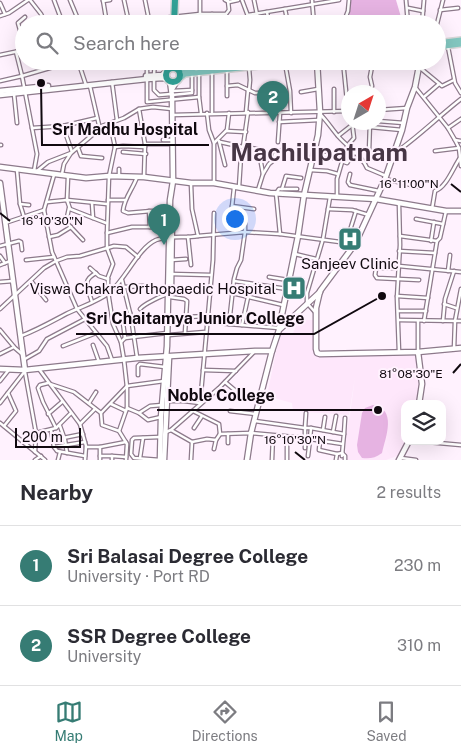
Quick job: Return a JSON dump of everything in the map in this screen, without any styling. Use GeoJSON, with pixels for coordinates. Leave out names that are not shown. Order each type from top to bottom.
{"type":"FeatureCollection","features":[{"type":"Feature","properties":{"kind":"highway"},"geometry":{"type":"LineString","coordinates":[[174,0],[174,15]]}},
{"type":"Feature","properties":{"kind":"highway"},"geometry":{"type":"LineString","coordinates":[[173,70],[166,76],[174,80],[174,70]]}},
{"type":"Feature","properties":{"kind":"main road"},"geometry":{"type":"LineString","coordinates":[[446,42],[461,40]]}},
{"type":"Feature","properties":{"kind":"main road"},"geometry":{"type":"LineString","coordinates":[[448,46],[461,44]]}},
{"type":"Feature","properties":{"kind":"main road"},"geometry":{"type":"LineString","coordinates":[[180,70],[192,72]]}},
{"type":"Feature","properties":{"kind":"main road"},"geometry":{"type":"LineString","coordinates":[[174,80],[192,72],[212,70]]}},
{"type":"Feature","properties":{"kind":"street"},"geometry":{"type":"LineString","coordinates":[[0,16],[29,0],[42,15]]}},
{"type":"Feature","properties":{"kind":"street"},"geometry":{"type":"LineString","coordinates":[[54,0],[60,15]]}},
{"type":"Feature","properties":{"kind":"street"},"geometry":{"type":"LineString","coordinates":[[70,0],[76,15]]}},
{"type":"Feature","properties":{"kind":"street"},"geometry":{"type":"LineString","coordinates":[[106,15],[103,1],[110,0]]}},
{"type":"Feature","properties":{"kind":"street"},"geometry":{"type":"LineString","coordinates":[[124,0],[128,15]]}},
{"type":"Feature","properties":{"kind":"street"},"geometry":{"type":"LineString","coordinates":[[145,0],[148,15]]}},
{"type":"Feature","properties":{"kind":"street"},"geometry":{"type":"LineString","coordinates":[[200,0],[200,14]]}},
{"type":"Feature","properties":{"kind":"street"},"geometry":{"type":"LineString","coordinates":[[196,15],[228,13],[230,10],[226,1],[238,0]]}},
{"type":"Feature","properties":{"kind":"street"},"geometry":{"type":"LineString","coordinates":[[242,0],[248,15],[339,0]]}},
{"type":"Feature","properties":{"kind":"street"},"geometry":{"type":"LineString","coordinates":[[254,0],[257,13]]}},
{"type":"Feature","properties":{"kind":"street"},"geometry":{"type":"LineString","coordinates":[[312,0],[314,15]]}},
{"type":"Feature","properties":{"kind":"street"},"geometry":{"type":"LineString","coordinates":[[346,15],[349,0]]}},
{"type":"Feature","properties":{"kind":"street"},"geometry":{"type":"LineString","coordinates":[[406,0],[408,15]]}},
{"type":"Feature","properties":{"kind":"street"},"geometry":{"type":"LineString","coordinates":[[423,15],[424,0]]}},
{"type":"Feature","properties":{"kind":"street"},"geometry":{"type":"LineString","coordinates":[[439,15],[443,0]]}},
{"type":"Feature","properties":{"kind":"street"},"geometry":{"type":"LineString","coordinates":[[0,3],[5,14]]}},
{"type":"Feature","properties":{"kind":"street"},"geometry":{"type":"LineString","coordinates":[[408,8],[423,11]]}},
{"type":"Feature","properties":{"kind":"street"},"geometry":{"type":"LineString","coordinates":[[440,10],[458,8]]}},
{"type":"Feature","properties":{"kind":"street"},"geometry":{"type":"LineString","coordinates":[[284,9],[286,15]]}},
{"type":"Feature","properties":{"kind":"street"},"geometry":{"type":"LineString","coordinates":[[448,46],[454,80],[461,93]]}},
{"type":"Feature","properties":{"kind":"street"},"geometry":{"type":"LineString","coordinates":[[0,55],[15,52]]}},
{"type":"Feature","properties":{"kind":"street"},"geometry":{"type":"LineString","coordinates":[[20,70],[26,90],[37,154],[36,171]]}},
{"type":"Feature","properties":{"kind":"street"},"geometry":{"type":"LineString","coordinates":[[0,81],[44,70]]}},
{"type":"Feature","properties":{"kind":"street"},"geometry":{"type":"LineString","coordinates":[[81,70],[98,118],[99,127]]}},
{"type":"Feature","properties":{"kind":"street"},"geometry":{"type":"LineString","coordinates":[[147,70],[147,102],[172,94],[192,92],[199,95]]}},
{"type":"Feature","properties":{"kind":"street"},"geometry":{"type":"LineString","coordinates":[[154,70],[154,90],[159,94],[199,95]]}},
{"type":"Feature","properties":{"kind":"street"},"geometry":{"type":"LineString","coordinates":[[154,77],[172,70]]}},
{"type":"Feature","properties":{"kind":"street"},"geometry":{"type":"LineString","coordinates":[[212,70],[212,113]]}},
{"type":"Feature","properties":{"kind":"street"},"geometry":{"type":"LineString","coordinates":[[226,96],[228,70]]}},
{"type":"Feature","properties":{"kind":"street"},"geometry":{"type":"LineString","coordinates":[[229,324],[236,268],[241,260],[245,232],[245,223],[232,218],[232,206],[246,132],[249,70]]}},
{"type":"Feature","properties":{"kind":"street"},"geometry":{"type":"LineString","coordinates":[[286,70],[291,113]]}},
{"type":"Feature","properties":{"kind":"street"},"geometry":{"type":"LineString","coordinates":[[247,460],[251,433],[290,280],[304,195],[318,135],[320,112],[317,70]]}},
{"type":"Feature","properties":{"kind":"street"},"geometry":{"type":"LineString","coordinates":[[343,70],[345,85]]}},
{"type":"Feature","properties":{"kind":"street"},"geometry":{"type":"LineString","coordinates":[[371,70],[370,77],[372,85]]}},
{"type":"Feature","properties":{"kind":"street"},"geometry":{"type":"LineString","coordinates":[[207,322],[279,329],[320,291],[355,244],[380,191],[395,154],[419,70]]}},
{"type":"Feature","properties":{"kind":"street"},"geometry":{"type":"LineString","coordinates":[[425,70],[443,87],[454,80]]}},
{"type":"Feature","properties":{"kind":"street"},"geometry":{"type":"LineString","coordinates":[[199,71],[201,113]]}},
{"type":"Feature","properties":{"kind":"street"},"geometry":{"type":"LineString","coordinates":[[192,72],[192,92]]}},
{"type":"Feature","properties":{"kind":"street"},"geometry":{"type":"LineString","coordinates":[[87,84],[147,77]]}},
{"type":"Feature","properties":{"kind":"street"},"geometry":{"type":"LineString","coordinates":[[0,93],[147,77],[174,80],[172,94],[173,181],[168,227],[171,260],[169,296]]}},
{"type":"Feature","properties":{"kind":"street"},"geometry":{"type":"LineString","coordinates":[[112,82],[117,120]]}},
{"type":"Feature","properties":{"kind":"street"},"geometry":{"type":"LineString","coordinates":[[424,97],[438,84]]}},
{"type":"Feature","properties":{"kind":"street"},"geometry":{"type":"LineString","coordinates":[[226,86],[238,85],[255,93],[270,93]]}},
{"type":"Feature","properties":{"kind":"street"},"geometry":{"type":"LineString","coordinates":[[415,87],[448,128],[455,140],[459,148],[461,166]]}},
{"type":"Feature","properties":{"kind":"street"},"geometry":{"type":"LineString","coordinates":[[301,92],[318,89]]}},
{"type":"Feature","properties":{"kind":"street"},"geometry":{"type":"LineString","coordinates":[[334,89],[334,112]]}},
{"type":"Feature","properties":{"kind":"street"},"geometry":{"type":"LineString","coordinates":[[0,93],[14,93],[26,90]]}},
{"type":"Feature","properties":{"kind":"street"},"geometry":{"type":"LineString","coordinates":[[14,93],[17,123]]}},
{"type":"Feature","properties":{"kind":"street"},"geometry":{"type":"LineString","coordinates":[[370,130],[369,152],[395,154],[461,100]]}},
{"type":"Feature","properties":{"kind":"street"},"geometry":{"type":"LineString","coordinates":[[62,174],[64,164],[72,153],[99,127],[124,118],[139,109],[153,107],[172,112],[201,113],[341,112]]}},
{"type":"Feature","properties":{"kind":"street"},"geometry":{"type":"LineString","coordinates":[[386,109],[407,108]]}},
{"type":"Feature","properties":{"kind":"street"},"geometry":{"type":"LineString","coordinates":[[139,109],[146,154],[144,177]]}},
{"type":"Feature","properties":{"kind":"street"},"geometry":{"type":"LineString","coordinates":[[320,112],[347,146],[364,159],[367,168],[386,177],[420,187]]}},
{"type":"Feature","properties":{"kind":"street"},"geometry":{"type":"LineString","coordinates":[[208,113],[209,130],[214,143],[214,183]]}},
{"type":"Feature","properties":{"kind":"street"},"geometry":{"type":"LineString","coordinates":[[214,143],[219,141],[226,131],[230,113]]}},
{"type":"Feature","properties":{"kind":"street"},"geometry":{"type":"LineString","coordinates":[[278,142],[280,113]]}},
{"type":"Feature","properties":{"kind":"street"},"geometry":{"type":"LineString","coordinates":[[32,128],[63,126],[98,118]]}},
{"type":"Feature","properties":{"kind":"street"},"geometry":{"type":"LineString","coordinates":[[279,122],[319,120]]}},
{"type":"Feature","properties":{"kind":"street"},"geometry":{"type":"LineString","coordinates":[[448,128],[461,120]]}},
{"type":"Feature","properties":{"kind":"street"},"geometry":{"type":"LineString","coordinates":[[386,122],[404,123]]}},
{"type":"Feature","properties":{"kind":"street"},"geometry":{"type":"LineString","coordinates":[[110,123],[114,148],[109,176],[106,233],[107,248],[113,264],[108,279],[113,324],[121,342],[127,386],[126,410],[119,431]]}},
{"type":"Feature","properties":{"kind":"street"},"geometry":{"type":"LineString","coordinates":[[63,126],[72,153]]}},
{"type":"Feature","properties":{"kind":"street"},"geometry":{"type":"LineString","coordinates":[[386,128],[402,130]]}},
{"type":"Feature","properties":{"kind":"street"},"geometry":{"type":"LineString","coordinates":[[338,136],[345,130]]}},
{"type":"Feature","properties":{"kind":"street"},"geometry":{"type":"LineString","coordinates":[[347,146],[354,138],[353,130]]}},
{"type":"Feature","properties":{"kind":"street"},"geometry":{"type":"LineString","coordinates":[[226,131],[246,132]]}},
{"type":"Feature","properties":{"kind":"street"},"geometry":{"type":"LineString","coordinates":[[163,140],[173,142]]}},
{"type":"Feature","properties":{"kind":"street"},"geometry":{"type":"LineString","coordinates":[[455,140],[461,141]]}},
{"type":"Feature","properties":{"kind":"street"},"geometry":{"type":"LineString","coordinates":[[219,141],[258,150],[263,174]]}},
{"type":"Feature","properties":{"kind":"street"},"geometry":{"type":"LineString","coordinates":[[219,141],[225,165]]}},
{"type":"Feature","properties":{"kind":"street"},"geometry":{"type":"LineString","coordinates":[[114,148],[173,142]]}},
{"type":"Feature","properties":{"kind":"street"},"geometry":{"type":"LineString","coordinates":[[78,148],[82,156],[102,158]]}},
{"type":"Feature","properties":{"kind":"street"},"geometry":{"type":"LineString","coordinates":[[435,151],[459,148]]}},
{"type":"Feature","properties":{"kind":"street"},"geometry":{"type":"LineString","coordinates":[[258,190],[263,174],[274,160],[276,151],[284,150]]}},
{"type":"Feature","properties":{"kind":"street"},"geometry":{"type":"LineString","coordinates":[[123,152],[146,154]]}},
{"type":"Feature","properties":{"kind":"street"},"geometry":{"type":"LineString","coordinates":[[36,171],[48,162],[72,153]]}},
{"type":"Feature","properties":{"kind":"street"},"geometry":{"type":"LineString","coordinates":[[325,155],[342,162],[348,162],[354,153]]}},
{"type":"Feature","properties":{"kind":"street"},"geometry":{"type":"LineString","coordinates":[[432,209],[435,191],[440,190],[446,183],[453,167],[460,158]]}},
{"type":"Feature","properties":{"kind":"street"},"geometry":{"type":"LineString","coordinates":[[337,197],[338,174],[342,162]]}},
{"type":"Feature","properties":{"kind":"street"},"geometry":{"type":"LineString","coordinates":[[0,167],[86,178],[119,176],[191,183],[214,183],[270,193],[376,199],[446,211],[461,211]]}},
{"type":"Feature","properties":{"kind":"street"},"geometry":{"type":"LineString","coordinates":[[17,169],[20,204],[24,217]]}},
{"type":"Feature","properties":{"kind":"street"},"geometry":{"type":"LineString","coordinates":[[119,169],[119,176]]}},
{"type":"Feature","properties":{"kind":"street"},"geometry":{"type":"LineString","coordinates":[[310,170],[338,174]]}},
{"type":"Feature","properties":{"kind":"street"},"geometry":{"type":"LineString","coordinates":[[54,174],[44,210],[54,257],[77,309],[107,346],[112,361]]}},
{"type":"Feature","properties":{"kind":"street"},"geometry":{"type":"LineString","coordinates":[[350,174],[348,182],[350,185],[380,191]]}},
{"type":"Feature","properties":{"kind":"street"},"geometry":{"type":"LineString","coordinates":[[68,175],[67,200],[69,208],[66,222],[84,240]]}},
{"type":"Feature","properties":{"kind":"street"},"geometry":{"type":"LineString","coordinates":[[282,189],[286,176],[301,178]]}},
{"type":"Feature","properties":{"kind":"street"},"geometry":{"type":"LineString","coordinates":[[137,177],[133,188],[125,200],[123,209],[125,212],[169,212]]}},
{"type":"Feature","properties":{"kind":"street"},"geometry":{"type":"LineString","coordinates":[[0,183],[8,244],[8,262],[16,295],[25,371],[36,433],[35,452]]}},
{"type":"Feature","properties":{"kind":"street"},"geometry":{"type":"LineString","coordinates":[[191,183],[192,209],[198,236]]}},
{"type":"Feature","properties":{"kind":"street"},"geometry":{"type":"LineString","coordinates":[[276,192],[282,189],[297,189]]}},
{"type":"Feature","properties":{"kind":"street"},"geometry":{"type":"LineString","coordinates":[[276,192],[280,234]]}},
{"type":"Feature","properties":{"kind":"street"},"geometry":{"type":"LineString","coordinates":[[160,460],[168,357],[171,194]]}},
{"type":"Feature","properties":{"kind":"street"},"geometry":{"type":"LineString","coordinates":[[316,313],[307,303],[307,293],[322,239],[330,197]]}},
{"type":"Feature","properties":{"kind":"street"},"geometry":{"type":"LineString","coordinates":[[47,202],[67,200],[108,204]]}},
{"type":"Feature","properties":{"kind":"street"},"geometry":{"type":"LineString","coordinates":[[108,200],[125,200]]}},
{"type":"Feature","properties":{"kind":"street"},"geometry":{"type":"LineString","coordinates":[[92,203],[93,218]]}},
{"type":"Feature","properties":{"kind":"street"},"geometry":{"type":"LineString","coordinates":[[399,203],[400,251],[397,296],[399,352]]}},
{"type":"Feature","properties":{"kind":"street"},"geometry":{"type":"LineString","coordinates":[[20,204],[29,205]]}},
{"type":"Feature","properties":{"kind":"street"},"geometry":{"type":"LineString","coordinates":[[232,206],[254,209]]}},
{"type":"Feature","properties":{"kind":"street"},"geometry":{"type":"LineString","coordinates":[[69,208],[74,212],[106,223]]}},
{"type":"Feature","properties":{"kind":"street"},"geometry":{"type":"LineString","coordinates":[[328,209],[356,211],[369,215]]}},
{"type":"Feature","properties":{"kind":"street"},"geometry":{"type":"LineString","coordinates":[[0,229],[24,217],[44,210]]}},
{"type":"Feature","properties":{"kind":"street"},"geometry":{"type":"LineString","coordinates":[[148,211],[150,227]]}},
{"type":"Feature","properties":{"kind":"street"},"geometry":{"type":"LineString","coordinates":[[346,243],[356,211]]}},
{"type":"Feature","properties":{"kind":"street"},"geometry":{"type":"LineString","coordinates":[[424,321],[437,242],[440,238],[446,211]]}},
{"type":"Feature","properties":{"kind":"street"},"geometry":{"type":"LineString","coordinates":[[200,403],[211,275],[214,213]]}},
{"type":"Feature","properties":{"kind":"street"},"geometry":{"type":"LineString","coordinates":[[416,219],[443,224]]}},
{"type":"Feature","properties":{"kind":"street"},"geometry":{"type":"LineString","coordinates":[[431,241],[434,222]]}},
{"type":"Feature","properties":{"kind":"street"},"geometry":{"type":"LineString","coordinates":[[49,237],[58,235],[71,227]]}},
{"type":"Feature","properties":{"kind":"street"},"geometry":{"type":"LineString","coordinates":[[106,233],[132,227],[168,227]]}},
{"type":"Feature","properties":{"kind":"street"},"geometry":{"type":"LineString","coordinates":[[21,336],[40,329],[109,293],[122,280],[138,257],[153,242],[170,238],[245,232],[280,234],[355,244]]}},
{"type":"Feature","properties":{"kind":"street"},"geometry":{"type":"LineString","coordinates":[[400,236],[437,242]]}},
{"type":"Feature","properties":{"kind":"street"},"geometry":{"type":"LineString","coordinates":[[188,237],[191,265]]}},
{"type":"Feature","properties":{"kind":"street"},"geometry":{"type":"LineString","coordinates":[[0,246],[19,241],[22,250]]}},
{"type":"Feature","properties":{"kind":"street"},"geometry":{"type":"LineString","coordinates":[[0,310],[44,268],[56,261],[107,248],[125,247],[138,257]]}},
{"type":"Feature","properties":{"kind":"street"},"geometry":{"type":"LineString","coordinates":[[400,251],[435,253]]}},
{"type":"Feature","properties":{"kind":"street"},"geometry":{"type":"LineString","coordinates":[[295,254],[316,259]]}},
{"type":"Feature","properties":{"kind":"street"},"geometry":{"type":"LineString","coordinates":[[448,271],[450,255]]}},
{"type":"Feature","properties":{"kind":"street"},"geometry":{"type":"LineString","coordinates":[[0,256],[8,262]]}},
{"type":"Feature","properties":{"kind":"street"},"geometry":{"type":"LineString","coordinates":[[26,260],[54,257]]}},
{"type":"Feature","properties":{"kind":"street"},"geometry":{"type":"LineString","coordinates":[[171,260],[186,258]]}},
{"type":"Feature","properties":{"kind":"street"},"geometry":{"type":"LineString","coordinates":[[0,265],[8,262]]}},
{"type":"Feature","properties":{"kind":"street"},"geometry":{"type":"LineString","coordinates":[[378,262],[375,276],[377,278],[419,280]]}},
{"type":"Feature","properties":{"kind":"street"},"geometry":{"type":"LineString","coordinates":[[376,268],[399,267],[461,272]]}},
{"type":"Feature","properties":{"kind":"street"},"geometry":{"type":"LineString","coordinates":[[90,268],[99,276],[108,279]]}},
{"type":"Feature","properties":{"kind":"street"},"geometry":{"type":"LineString","coordinates":[[443,321],[444,304],[454,272]]}},
{"type":"Feature","properties":{"kind":"street"},"geometry":{"type":"LineString","coordinates":[[92,302],[86,282],[88,278],[96,273]]}},
{"type":"Feature","properties":{"kind":"street"},"geometry":{"type":"LineString","coordinates":[[171,274],[211,275]]}},
{"type":"Feature","properties":{"kind":"street"},"geometry":{"type":"LineString","coordinates":[[269,277],[290,280]]}},
{"type":"Feature","properties":{"kind":"street"},"geometry":{"type":"LineString","coordinates":[[122,280],[138,358]]}},
{"type":"Feature","properties":{"kind":"street"},"geometry":{"type":"LineString","coordinates":[[0,282],[13,281]]}},
{"type":"Feature","properties":{"kind":"street"},"geometry":{"type":"LineString","coordinates":[[31,281],[46,300]]}},
{"type":"Feature","properties":{"kind":"street"},"geometry":{"type":"LineString","coordinates":[[234,281],[288,289]]}},
{"type":"Feature","properties":{"kind":"street"},"geometry":{"type":"LineString","coordinates":[[124,286],[144,286]]}},
{"type":"Feature","properties":{"kind":"street"},"geometry":{"type":"LineString","coordinates":[[454,347],[456,308],[461,289]]}},
{"type":"Feature","properties":{"kind":"street"},"geometry":{"type":"LineString","coordinates":[[320,291],[316,313],[317,353],[418,352],[454,347],[461,348]]}},
{"type":"Feature","properties":{"kind":"street"},"geometry":{"type":"LineString","coordinates":[[232,294],[284,305]]}},
{"type":"Feature","properties":{"kind":"street"},"geometry":{"type":"LineString","coordinates":[[140,309],[144,305],[155,301],[161,295],[186,300],[185,334]]}},
{"type":"Feature","properties":{"kind":"street"},"geometry":{"type":"LineString","coordinates":[[397,296],[428,298]]}},
{"type":"Feature","properties":{"kind":"street"},"geometry":{"type":"LineString","coordinates":[[242,326],[248,297]]}},
{"type":"Feature","properties":{"kind":"street"},"geometry":{"type":"LineString","coordinates":[[444,304],[456,308]]}},
{"type":"Feature","properties":{"kind":"street"},"geometry":{"type":"LineString","coordinates":[[398,311],[426,311]]}},
{"type":"Feature","properties":{"kind":"street"},"geometry":{"type":"LineString","coordinates":[[125,338],[124,323],[130,313]]}},
{"type":"Feature","properties":{"kind":"street"},"geometry":{"type":"LineString","coordinates":[[186,317],[207,316]]}},
{"type":"Feature","properties":{"kind":"street"},"geometry":{"type":"LineString","coordinates":[[23,357],[39,351],[47,339],[85,319]]}},
{"type":"Feature","properties":{"kind":"street"},"geometry":{"type":"LineString","coordinates":[[399,320],[461,321]]}},
{"type":"Feature","properties":{"kind":"street"},"geometry":{"type":"LineString","coordinates":[[418,321],[418,352],[422,384],[420,400]]}},
{"type":"Feature","properties":{"kind":"street"},"geometry":{"type":"LineString","coordinates":[[0,330],[23,357]]}},
{"type":"Feature","properties":{"kind":"street"},"geometry":{"type":"LineString","coordinates":[[121,342],[125,338],[134,336],[206,332]]}},
{"type":"Feature","properties":{"kind":"street"},"geometry":{"type":"LineString","coordinates":[[63,346],[96,333]]}},
{"type":"Feature","properties":{"kind":"street"},"geometry":{"type":"LineString","coordinates":[[93,345],[100,363]]}},
{"type":"Feature","properties":{"kind":"street"},"geometry":{"type":"LineString","coordinates":[[0,354],[14,347]]}},
{"type":"Feature","properties":{"kind":"street"},"geometry":{"type":"LineString","coordinates":[[168,357],[165,367],[164,403],[161,417],[162,435],[164,460],[132,456],[132,442],[134,438],[162,435],[171,430],[236,372],[255,350]]}},
{"type":"Feature","properties":{"kind":"street"},"geometry":{"type":"LineString","coordinates":[[0,369],[25,371],[138,358],[255,350],[272,352]]}},
{"type":"Feature","properties":{"kind":"street"},"geometry":{"type":"LineString","coordinates":[[138,375],[138,366],[140,364],[165,367]]}},
{"type":"Feature","properties":{"kind":"street"},"geometry":{"type":"LineString","coordinates":[[39,368],[62,402],[80,424],[86,447],[85,458],[60,452],[54,447],[51,430]]}},
{"type":"Feature","properties":{"kind":"street"},"geometry":{"type":"LineString","coordinates":[[0,381],[9,369]]}},
{"type":"Feature","properties":{"kind":"street"},"geometry":{"type":"LineString","coordinates":[[203,370],[236,372]]}},
{"type":"Feature","properties":{"kind":"street"},"geometry":{"type":"LineString","coordinates":[[0,403],[25,371]]}},
{"type":"Feature","properties":{"kind":"street"},"geometry":{"type":"LineString","coordinates":[[101,413],[127,386],[164,381]]}},
{"type":"Feature","properties":{"kind":"street"},"geometry":{"type":"LineString","coordinates":[[225,382],[243,397]]}},
{"type":"Feature","properties":{"kind":"street"},"geometry":{"type":"LineString","coordinates":[[56,428],[48,414],[38,388],[40,385],[49,383],[68,389],[101,413],[102,425],[119,431],[126,442],[126,458],[100,458],[100,447]]}},
{"type":"Feature","properties":{"kind":"street"},"geometry":{"type":"LineString","coordinates":[[89,403],[96,392]]}},
{"type":"Feature","properties":{"kind":"street"},"geometry":{"type":"LineString","coordinates":[[8,393],[16,410],[1,425],[45,460]]}},
{"type":"Feature","properties":{"kind":"street"},"geometry":{"type":"LineString","coordinates":[[139,413],[150,406],[164,403],[184,400],[200,403]]}},
{"type":"Feature","properties":{"kind":"street"},"geometry":{"type":"LineString","coordinates":[[48,414],[62,402]]}},
{"type":"Feature","properties":{"kind":"street"},"geometry":{"type":"LineString","coordinates":[[111,404],[139,413],[148,420],[161,417]]}},
{"type":"Feature","properties":{"kind":"street"},"geometry":{"type":"LineString","coordinates":[[80,424],[96,409]]}},
{"type":"Feature","properties":{"kind":"street"},"geometry":{"type":"LineString","coordinates":[[193,411],[219,424],[220,434],[214,449]]}},
{"type":"Feature","properties":{"kind":"street"},"geometry":{"type":"LineString","coordinates":[[230,411],[257,414]]}},
{"type":"Feature","properties":{"kind":"street"},"geometry":{"type":"LineString","coordinates":[[36,433],[60,426],[71,413]]}},
{"type":"Feature","properties":{"kind":"street"},"geometry":{"type":"LineString","coordinates":[[305,448],[306,413]]}},
{"type":"Feature","properties":{"kind":"street"},"geometry":{"type":"LineString","coordinates":[[194,428],[202,416]]}},
{"type":"Feature","properties":{"kind":"street"},"geometry":{"type":"LineString","coordinates":[[333,432],[336,416]]}},
{"type":"Feature","properties":{"kind":"street"},"geometry":{"type":"LineString","coordinates":[[323,430],[324,417]]}},
{"type":"Feature","properties":{"kind":"street"},"geometry":{"type":"LineString","coordinates":[[345,460],[345,456],[342,454],[346,418]]}},
{"type":"Feature","properties":{"kind":"street"},"geometry":{"type":"LineString","coordinates":[[255,421],[344,434]]}},
{"type":"Feature","properties":{"kind":"street"},"geometry":{"type":"LineString","coordinates":[[60,426],[67,453]]}},
{"type":"Feature","properties":{"kind":"street"},"geometry":{"type":"LineString","coordinates":[[308,456],[311,428]]}},
{"type":"Feature","properties":{"kind":"street"},"geometry":{"type":"LineString","coordinates":[[171,430],[192,442],[207,439],[216,440]]}},
{"type":"Feature","properties":{"kind":"street"},"geometry":{"type":"LineString","coordinates":[[220,434],[251,433],[343,444]]}},
{"type":"Feature","properties":{"kind":"street"},"geometry":{"type":"LineString","coordinates":[[53,440],[84,434]]}},
{"type":"Feature","properties":{"kind":"street"},"geometry":{"type":"LineString","coordinates":[[228,434],[228,442]]}},
{"type":"Feature","properties":{"kind":"street"},"geometry":{"type":"LineString","coordinates":[[272,460],[273,436]]}},
{"type":"Feature","properties":{"kind":"street"},"geometry":{"type":"LineString","coordinates":[[287,437],[287,460]]}},
{"type":"Feature","properties":{"kind":"street"},"geometry":{"type":"LineString","coordinates":[[140,458],[143,438]]}},
{"type":"Feature","properties":{"kind":"street"},"geometry":{"type":"LineString","coordinates":[[320,440],[319,450],[342,454]]}},
{"type":"Feature","properties":{"kind":"street"},"geometry":{"type":"LineString","coordinates":[[54,447],[85,442]]}},
{"type":"Feature","properties":{"kind":"street"},"geometry":{"type":"LineString","coordinates":[[86,447],[100,447],[132,442]]}},
{"type":"Feature","properties":{"kind":"street"},"geometry":{"type":"LineString","coordinates":[[191,460],[192,442]]}},
{"type":"Feature","properties":{"kind":"street"},"geometry":{"type":"LineString","coordinates":[[446,444],[461,445]]}},
{"type":"Feature","properties":{"kind":"street"},"geometry":{"type":"LineString","coordinates":[[407,445],[399,459],[416,460]]}},
{"type":"Feature","properties":{"kind":"street"},"geometry":{"type":"LineString","coordinates":[[58,460],[60,452]]}},
{"type":"Feature","properties":{"kind":"street"},"geometry":{"type":"LineString","coordinates":[[71,460],[72,454]]}},
{"type":"Feature","properties":{"kind":"street"},"geometry":{"type":"LineString","coordinates":[[336,454],[336,460]]}},
{"type":"Feature","properties":{"kind":"street"},"geometry":{"type":"LineString","coordinates":[[77,460],[78,455]]}},
{"type":"Feature","properties":{"kind":"street"},"geometry":{"type":"LineString","coordinates":[[36,460],[41,456]]}},
{"type":"Feature","properties":{"kind":"shaded area"},"geometry":{"type":"Polygon","coordinates":[[[350,0],[396,0],[400,15],[349,15],[350,0]]]}},
{"type":"Feature","properties":{"kind":"shaded area"},"geometry":{"type":"Polygon","coordinates":[[[299,320],[314,320],[315,356],[418,356],[419,385],[417,400],[401,400],[401,445],[404,445],[400,455],[386,460],[346,460],[346,433],[350,415],[355,377],[349,415],[293,411],[292,403],[267,396],[279,337],[283,332],[293,333],[299,320]]]}},
{"type":"Feature","properties":{"kind":"shaded area"},"geometry":{"type":"Polygon","coordinates":[[[373,405],[385,412],[388,424],[387,431],[382,453],[372,458],[362,458],[358,452],[357,445],[362,413],[365,408],[373,405]]]}},
{"type":"Feature","properties":{"kind":"place","name":"Sri Madhu Hospital"},"geometry":{"type":"Point","coordinates":[41,83]}},
{"type":"Feature","properties":{"kind":"place","name":"SSR Degree College"},"geometry":{"type":"Point","coordinates":[273,122]}},
{"type":"Feature","properties":{"kind":"place","name":"Sanjeev Clinic"},"geometry":{"type":"Point","coordinates":[350,239]}},
{"type":"Feature","properties":{"kind":"place","name":"Sri Balasai Degree College"},"geometry":{"type":"Point","coordinates":[164,245]}},
{"type":"Feature","properties":{"kind":"place","name":"Viswa Chakra Orthopaedic Hospital"},"geometry":{"type":"Point","coordinates":[294,288]}},
{"type":"Feature","properties":{"kind":"place","name":"Sri Chaitamya Junior College"},"geometry":{"type":"Point","coordinates":[382,296]}},
{"type":"Feature","properties":{"kind":"place","name":"Noble College"},"geometry":{"type":"Point","coordinates":[378,410]}},
{"type":"Feature","properties":{"kind":"district","name":"Machilipatnam"},"geometry":{"type":"Point","coordinates":[319,152]}}]}
